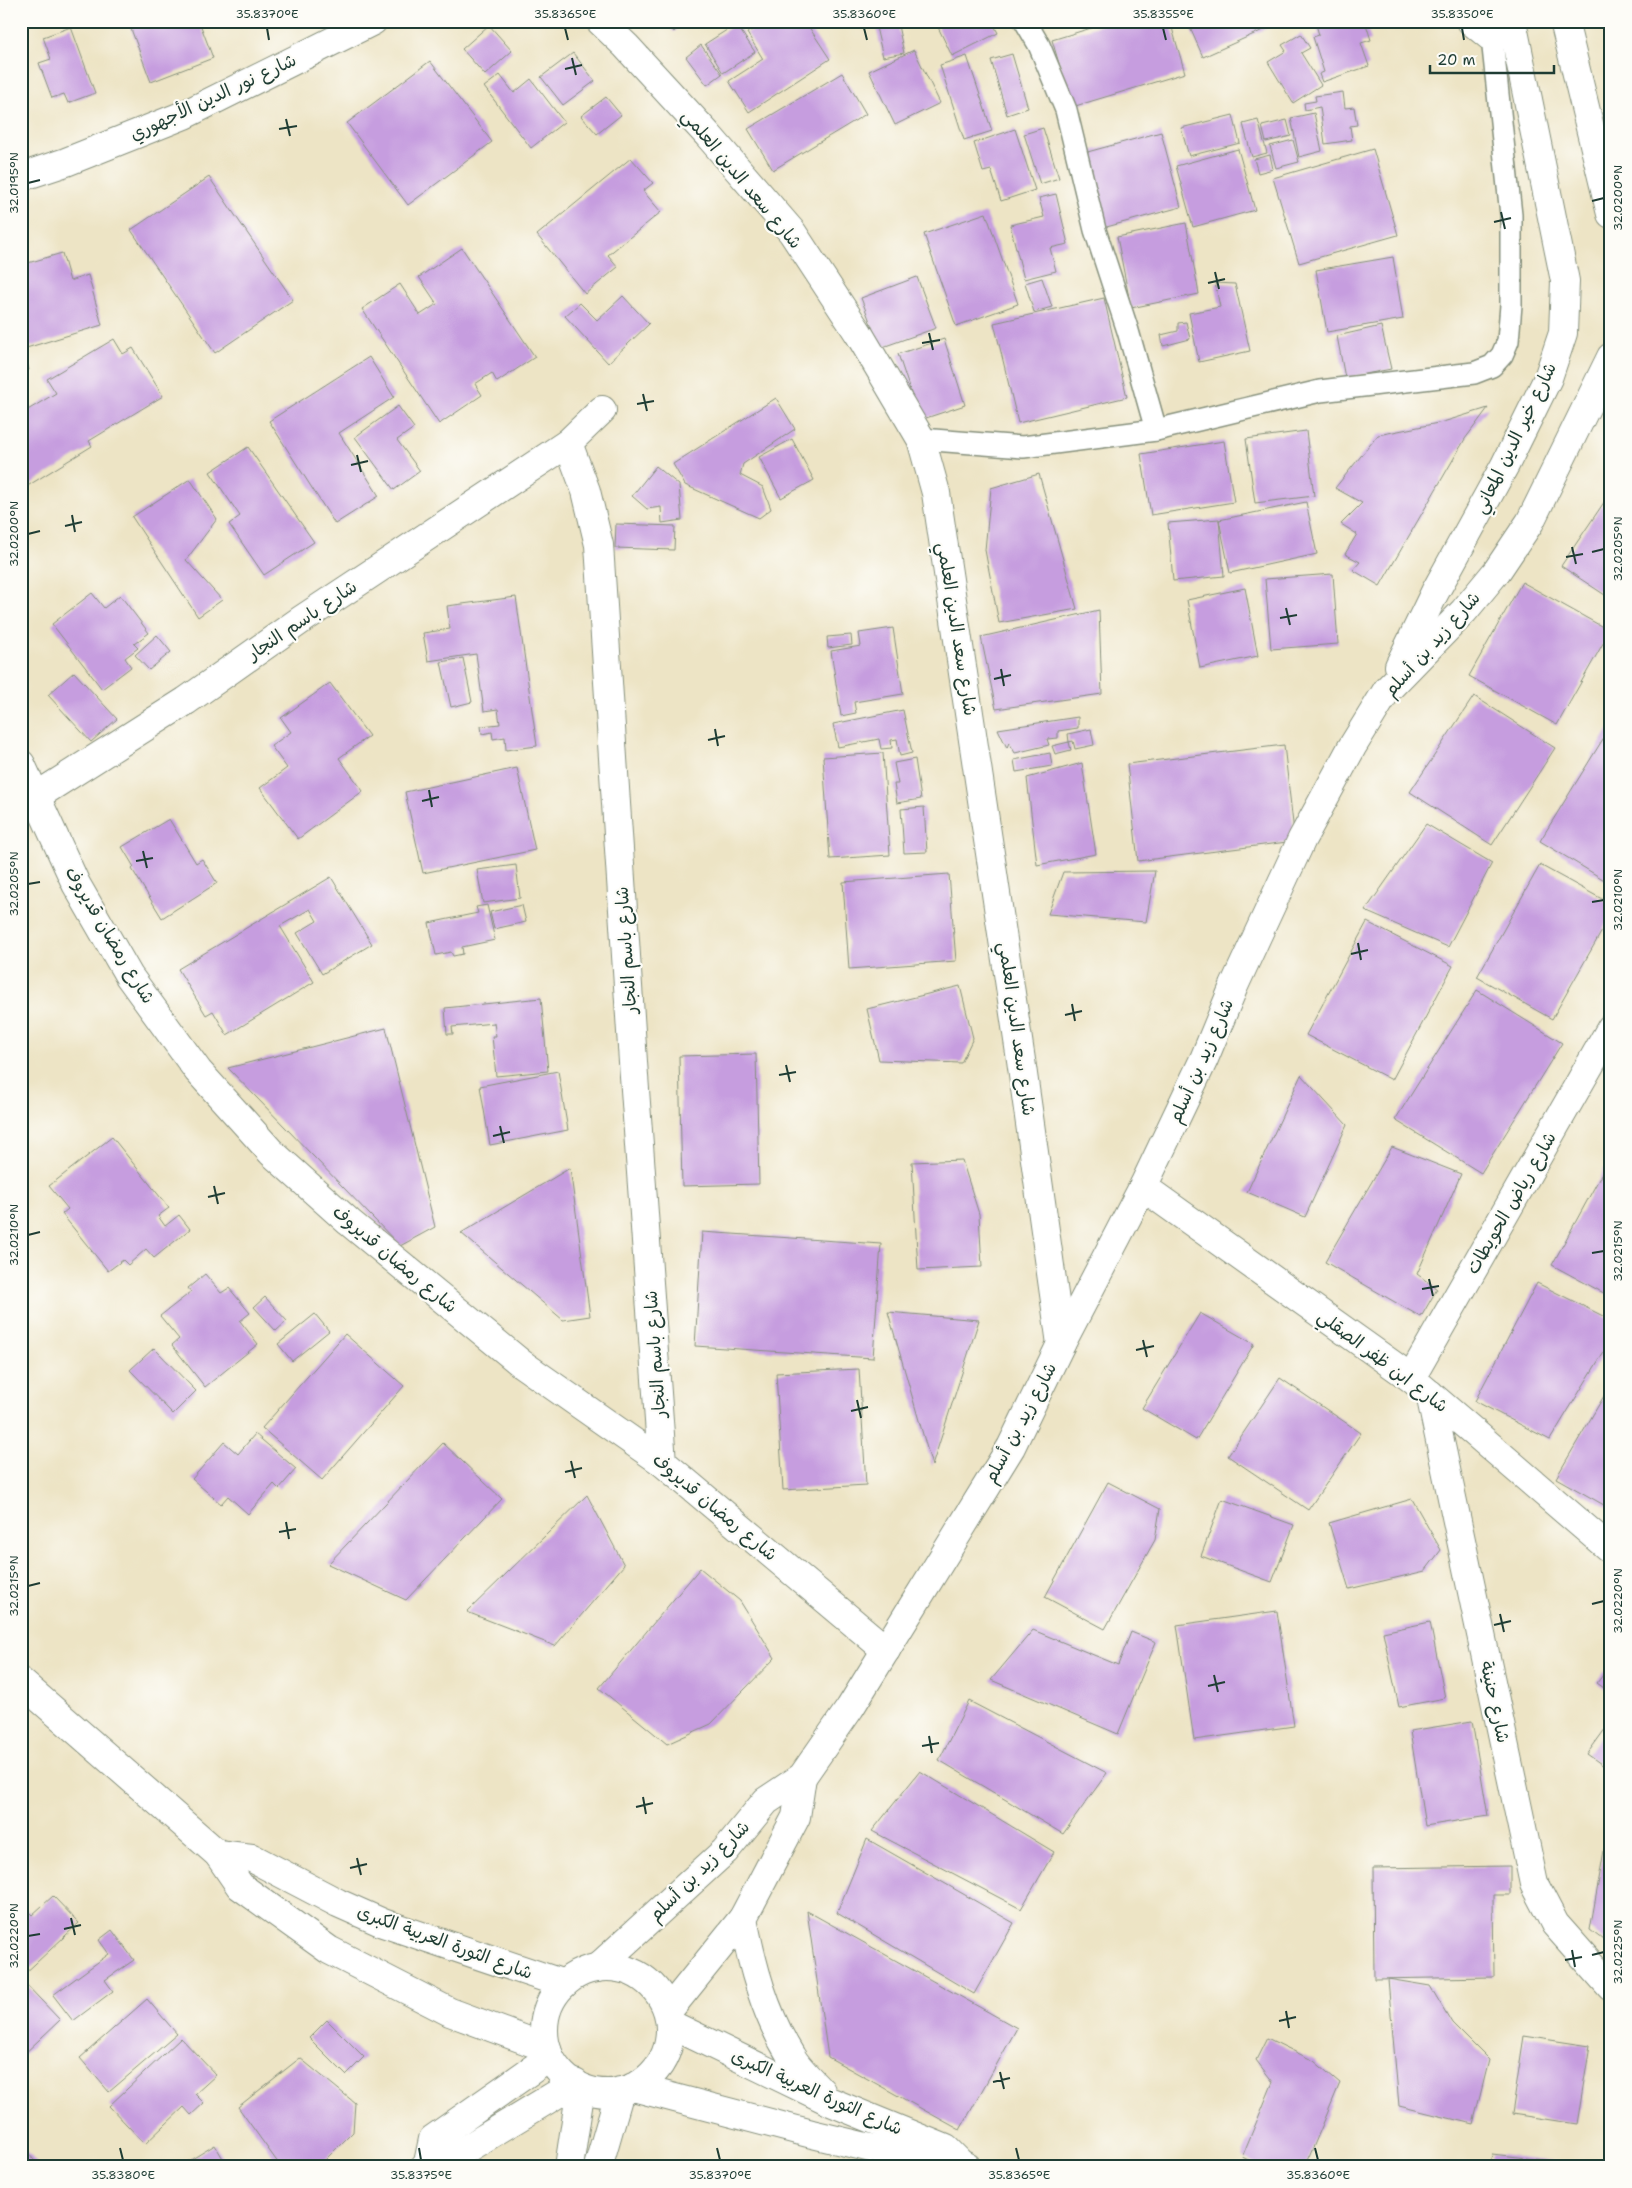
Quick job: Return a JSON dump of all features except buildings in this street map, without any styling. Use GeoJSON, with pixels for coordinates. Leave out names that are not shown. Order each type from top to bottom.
{"type":"FeatureCollection","features":[{"type":"Feature","properties":{"kind":"street","name":"شارع نور الدين الأجهوري"},"geometry":{"type":"LineString","coordinates":[[21,177],[66,162],[184,115],[373,21]]}},
{"type":"Feature","properties":{"kind":"street","name":"شارع سعد الدين العلمي"},"geometry":{"type":"LineString","coordinates":[[600,21],[626,46],[708,135],[792,232],[859,334],[921,439],[936,493],[1022,1060],[1061,1344]]}},
{"type":"Feature","properties":{"kind":"street"},"geometry":{"type":"LineString","coordinates":[[1564,21],[1611,214]]}},
{"type":"Feature","properties":{"kind":"street","name":"شارع خير الدين المعاني"},"geometry":{"type":"LineString","coordinates":[[1387,690],[1435,592],[1548,378],[1563,333],[1565,281],[1497,28]]}},
{"type":"Feature","properties":{"kind":"street","name":"شارع زيد بن أسلم"},"geometry":{"type":"LineString","coordinates":[[597,1968],[725,1851],[766,1801],[802,1777],[850,1708],[1011,1447],[1061,1344],[1144,1186],[1204,1059],[1234,986],[1302,839],[1352,746],[1387,690],[1464,610],[1497,571],[1530,522],[1611,357]]}},
{"type":"Feature","properties":{"kind":"street","name":"شارع باسم النجار"},"geometry":{"type":"LineString","coordinates":[[35,797],[186,700],[301,620],[568,443],[602,410]]}},
{"type":"Feature","properties":{"kind":"street","name":"شارع باسم النجار"},"geometry":{"type":"LineString","coordinates":[[568,443],[586,492],[599,545],[633,1062],[662,1462]]}},
{"type":"Feature","properties":{"kind":"street","name":"شارع رمضان قديروف"},"geometry":{"type":"LineString","coordinates":[[21,764],[76,884],[129,976],[198,1071],[271,1152],[348,1222],[522,1364],[662,1462],[886,1650]]}},
{"type":"Feature","properties":{"kind":"street","name":"شارع رياض الحويطات"},"geometry":{"type":"LineString","coordinates":[[1420,1386],[1611,1028]]}},
{"type":"Feature","properties":{"kind":"street","name":"شارع ابن ظفر الصقلي"},"geometry":{"type":"LineString","coordinates":[[1144,1186],[1420,1386],[1611,1550]]}},
{"type":"Feature","properties":{"kind":"street","name":"شارع حنينة"},"geometry":{"type":"LineString","coordinates":[[1420,1386],[1534,1884],[1555,1924],[1611,1987]]}},
{"type":"Feature","properties":{"kind":"street"},"geometry":{"type":"LineString","coordinates":[[21,1682],[218,1854],[240,1886],[329,1950],[450,2012],[549,2052]]}},
{"type":"Feature","properties":{"kind":"street","name":"شارع زيد بن أسلم"},"geometry":{"type":"LineString","coordinates":[[669,2017],[743,1918],[796,1817],[802,1777]]}},
{"type":"Feature","properties":{"kind":"street","name":"شارع الثورة العربية الكبرى"},"geometry":{"type":"LineString","coordinates":[[218,1854],[252,1858],[338,1903],[383,1923],[564,1984]]}},
{"type":"Feature","properties":{"kind":"street"},"geometry":{"type":"LineString","coordinates":[[743,1918],[751,1960],[777,2031],[792,2058],[831,2102]]}},
{"type":"Feature","properties":{"kind":"street"},"geometry":{"type":"LineString","coordinates":[[597,1968],[619,1968],[640,1976],[657,1991],[669,2017],[670,2039],[665,2055],[647,2079],[627,2089],[600,2092],[578,2085],[565,2076],[549,2052],[544,2031],[547,2013],[553,1997],[564,1984],[578,1974],[597,1968]]}},
{"type":"Feature","properties":{"kind":"street","name":"شارع الثورة العربية الكبرى"},"geometry":{"type":"LineString","coordinates":[[669,2017],[831,2102],[946,2150],[964,2166]]}},
{"type":"Feature","properties":{"kind":"street"},"geometry":{"type":"LineString","coordinates":[[426,2165],[433,2139],[549,2052]]}},
{"type":"Feature","properties":{"kind":"street"},"geometry":{"type":"LineString","coordinates":[[426,2165],[454,2157],[578,2085]]}},
{"type":"Feature","properties":{"kind":"street"},"geometry":{"type":"LineString","coordinates":[[569,2167],[578,2085]]}},
{"type":"Feature","properties":{"kind":"street"},"geometry":{"type":"LineString","coordinates":[[598,2167],[627,2089]]}},
{"type":"Feature","properties":{"kind":"street","name":"شارع الثورة العربية الكبرى"},"geometry":{"type":"LineString","coordinates":[[627,2089],[938,2164],[964,2166]]}},
{"type":"Feature","properties":{"kind":"lane"},"geometry":{"type":"LineString","coordinates":[[1025,21],[1040,45],[1066,110],[1095,230],[1128,331],[1156,430]]}},
{"type":"Feature","properties":{"kind":"lane"},"geometry":{"type":"LineString","coordinates":[[921,439],[1023,447],[1156,430],[1320,391],[1474,373],[1492,366],[1502,355],[1508,341],[1511,305],[1511,215],[1497,28]]}}]}
